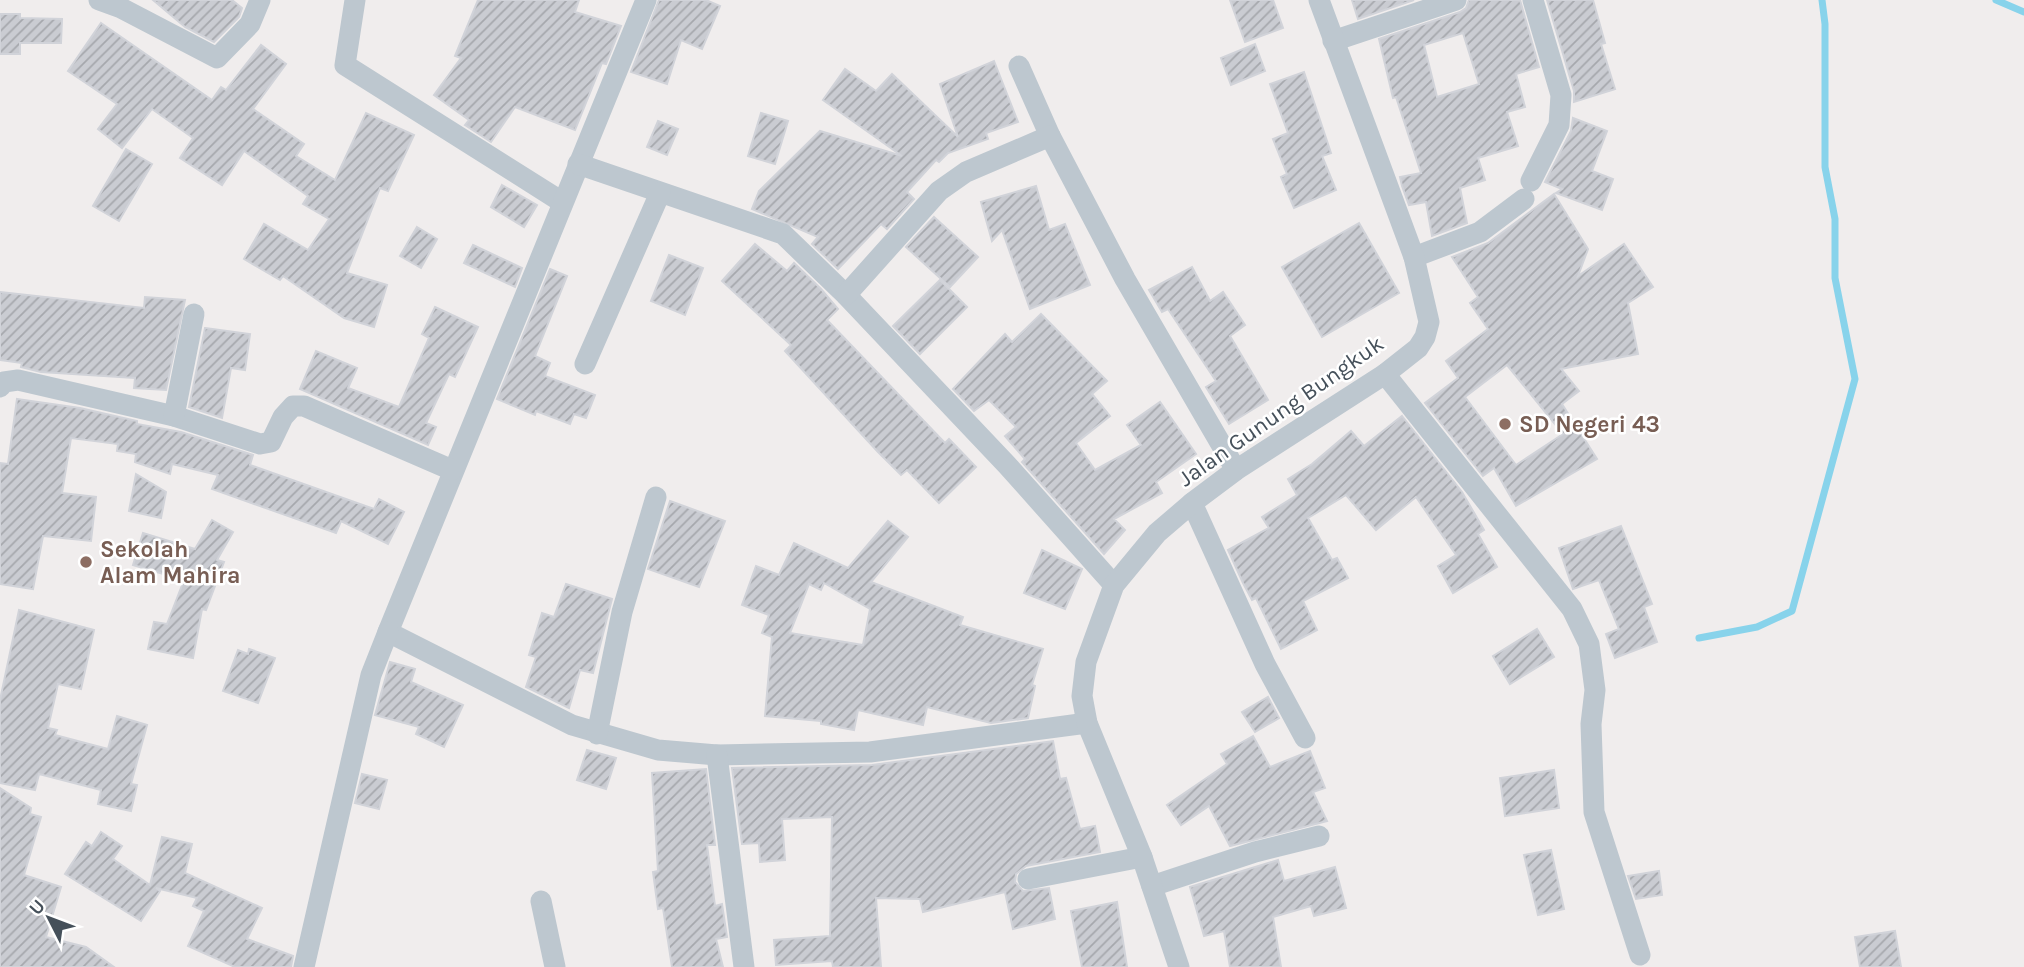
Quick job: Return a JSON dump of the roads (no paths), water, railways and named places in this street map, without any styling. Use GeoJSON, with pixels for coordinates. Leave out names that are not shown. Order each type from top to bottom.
{"type":"FeatureCollection","features":[{"type":"Feature","properties":{"kind":"street"},"geometry":{"type":"LineString","coordinates":[[99,0],[121,8],[217,58],[250,24],[260,0]]}},
{"type":"Feature","properties":{"kind":"street"},"geometry":{"type":"LineString","coordinates":[[355,0],[345,65],[562,202]]}},
{"type":"Feature","properties":{"kind":"street"},"geometry":{"type":"LineString","coordinates":[[304,967],[372,675],[394,635],[452,470],[562,202],[584,166],[646,0]]}},
{"type":"Feature","properties":{"kind":"street","name":"Jalan Gunung Bungkuk"},"geometry":{"type":"LineString","coordinates":[[1179,967],[1142,857],[1087,723],[1082,695],[1086,662],[1114,585],[1157,533],[1192,503],[1236,470],[1385,374],[1425,337],[1429,322],[1414,257],[1319,0]]}},
{"type":"Feature","properties":{"kind":"street"},"geometry":{"type":"LineString","coordinates":[[1333,41],[1456,0]]}},
{"type":"Feature","properties":{"kind":"street"},"geometry":{"type":"LineString","coordinates":[[1414,257],[1480,232],[1527,190],[1559,125],[1561,94],[1533,0]]}},
{"type":"Feature","properties":{"kind":"street"},"geometry":{"type":"LineString","coordinates":[[1019,66],[1050,136],[1125,279],[1236,470]]}},
{"type":"Feature","properties":{"kind":"street"},"geometry":{"type":"LineString","coordinates":[[846,295],[939,191],[966,172],[1050,136]]}},
{"type":"Feature","properties":{"kind":"street"},"geometry":{"type":"LineString","coordinates":[[584,166],[783,234],[846,295],[1007,465],[1114,585]]}},
{"type":"Feature","properties":{"kind":"street"},"geometry":{"type":"LineString","coordinates":[[585,364],[660,193]]}},
{"type":"Feature","properties":{"kind":"street"},"geometry":{"type":"LineString","coordinates":[[174,416],[194,314]]}},
{"type":"Feature","properties":{"kind":"street"},"geometry":{"type":"LineString","coordinates":[[1385,374],[1572,609],[1589,644],[1595,690],[1591,724],[1594,812],[1640,955]]}},
{"type":"Feature","properties":{"kind":"street"},"geometry":{"type":"LineString","coordinates":[[1,383],[18,380],[174,416],[260,444],[271,442],[283,417],[293,406],[303,406],[452,470]]}},
{"type":"Feature","properties":{"kind":"street"},"geometry":{"type":"LineString","coordinates":[[597,734],[622,612],[656,497]]}},
{"type":"Feature","properties":{"kind":"street"},"geometry":{"type":"LineString","coordinates":[[1192,503],[1265,664],[1305,738]]}},
{"type":"Feature","properties":{"kind":"street"},"geometry":{"type":"LineString","coordinates":[[394,635],[572,725],[659,750],[717,755],[870,752],[1087,723]]}},
{"type":"Feature","properties":{"kind":"street"},"geometry":{"type":"LineString","coordinates":[[717,755],[744,967]]}},
{"type":"Feature","properties":{"kind":"street"},"geometry":{"type":"LineString","coordinates":[[1152,886],[1255,852],[1319,836]]}},
{"type":"Feature","properties":{"kind":"street"},"geometry":{"type":"LineString","coordinates":[[1028,879],[1142,857]]}},
{"type":"Feature","properties":{"kind":"street"},"geometry":{"type":"LineString","coordinates":[[541,901],[555,967]]}},
{"type":"Feature","properties":{"kind":"waterway"},"geometry":{"type":"LineString","coordinates":[[1699,638],[1757,627],[1792,611],[1855,379],[1835,278],[1835,219],[1825,167],[1825,24],[1822,0]]}},
{"type":"Feature","properties":{"kind":"waterway"},"geometry":{"type":"LineString","coordinates":[[1996,0],[2024,12]]}},
{"type":"Feature","properties":{"kind":"place","name":"SD Negeri 43"},"geometry":{"type":"Point","coordinates":[1505,424]}},
{"type":"Feature","properties":{"kind":"place","name":"Sekolah Alam Mahira"},"geometry":{"type":"Point","coordinates":[86,562]}}]}
